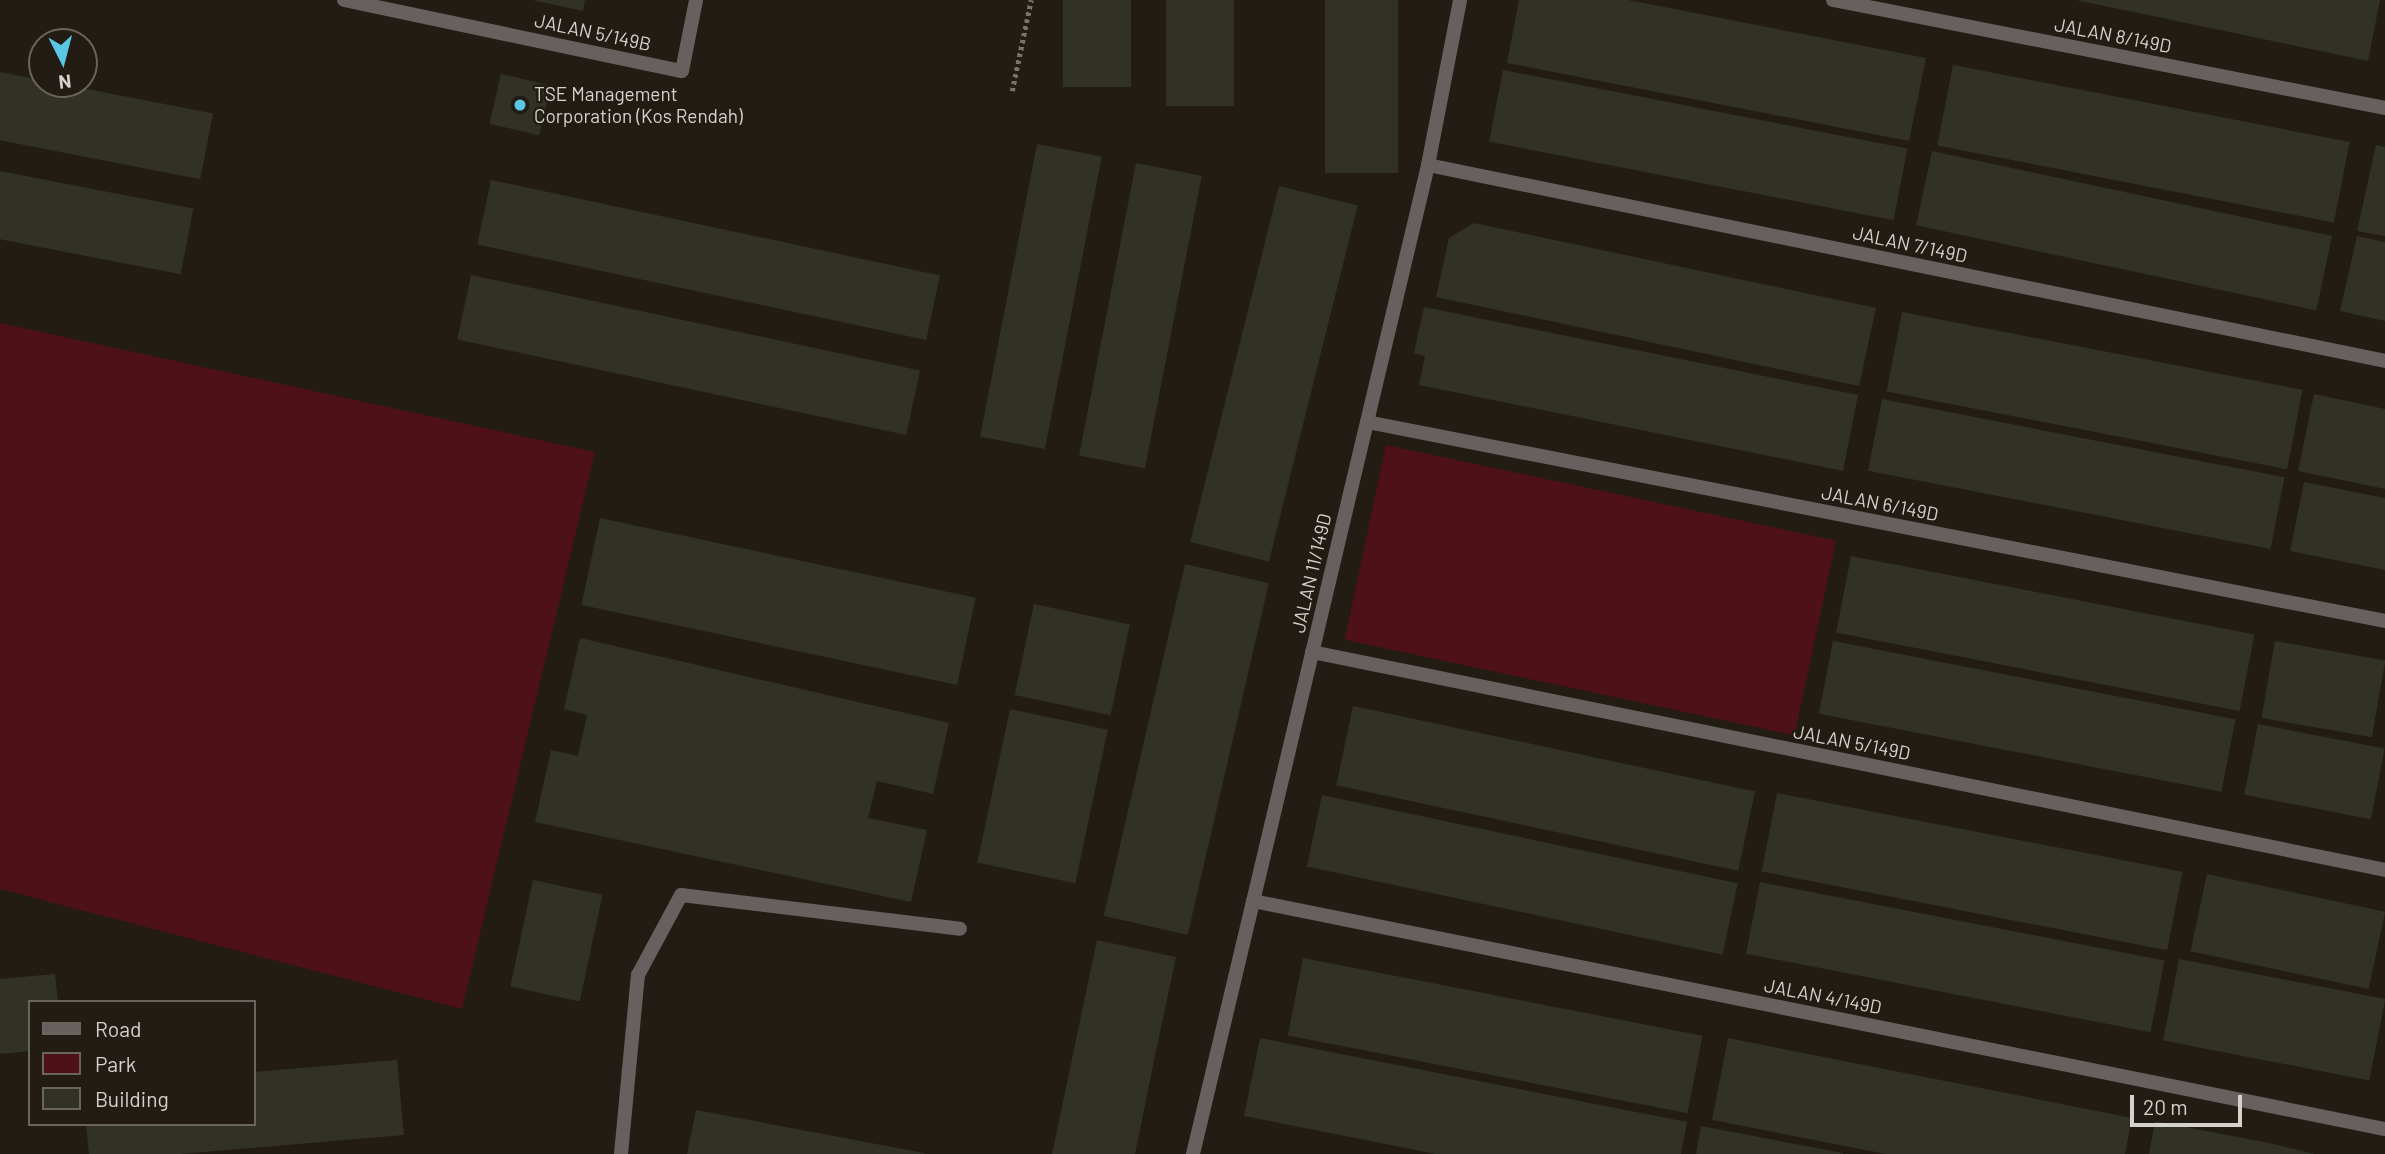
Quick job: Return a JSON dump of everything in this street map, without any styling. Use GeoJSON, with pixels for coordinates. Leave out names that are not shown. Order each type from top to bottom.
{"type":"FeatureCollection","features":[{"type":"Feature","properties":{"kind":"street","name":"JALAN 5/149B"},"geometry":{"type":"LineString","coordinates":[[344,0],[682,71],[695,0]]}},
{"type":"Feature","properties":{"kind":"street","name":"JALAN 11/149D"},"geometry":{"type":"LineString","coordinates":[[1195,1154],[1428,165],[1460,0]]}},
{"type":"Feature","properties":{"kind":"street","name":"JALAN 8/149D"},"geometry":{"type":"LineString","coordinates":[[1833,0],[2385,108]]}},
{"type":"Feature","properties":{"kind":"street","name":"JALAN 7/149D"},"geometry":{"type":"LineString","coordinates":[[1428,165],[2385,361]]}},
{"type":"Feature","properties":{"kind":"street","name":"JALAN 6/149D"},"geometry":{"type":"LineString","coordinates":[[1367,422],[2385,621]]}},
{"type":"Feature","properties":{"kind":"street","name":"JALAN 5/149D"},"geometry":{"type":"LineString","coordinates":[[1312,652],[2385,870]]}},
{"type":"Feature","properties":{"kind":"street"},"geometry":{"type":"LineString","coordinates":[[621,1154],[638,975],[681,895],[960,929]]}},
{"type":"Feature","properties":{"kind":"street","name":"JALAN 4/149D"},"geometry":{"type":"LineString","coordinates":[[1253,901],[2385,1129]]}},
{"type":"Feature","properties":{"kind":"path"},"geometry":{"type":"LineString","coordinates":[[1012,90],[1031,0]]}},
{"type":"Feature","properties":{"kind":"green space"},"geometry":{"type":"Polygon","coordinates":[[[0,323],[595,452],[462,1009],[0,889],[0,323]]]}},
{"type":"Feature","properties":{"kind":"green space"},"geometry":{"type":"Polygon","coordinates":[[[1386,445],[1836,541],[1795,735],[1345,640],[1386,445]]]}},
{"type":"Feature","properties":{"kind":"building"},"geometry":{"type":"Polygon","coordinates":[[[532,0],[585,0],[583,11],[532,0]]]}},
{"type":"Feature","properties":{"kind":"building"},"geometry":{"type":"Polygon","coordinates":[[[1063,0],[1131,0],[1131,87],[1063,87],[1063,0]]]}},
{"type":"Feature","properties":{"kind":"building"},"geometry":{"type":"Polygon","coordinates":[[[1166,0],[1234,0],[1234,106],[1166,106],[1166,0]]]}},
{"type":"Feature","properties":{"kind":"building"},"geometry":{"type":"Polygon","coordinates":[[[1325,0],[1398,0],[1398,173],[1325,173],[1325,0]]]}},
{"type":"Feature","properties":{"kind":"building"},"geometry":{"type":"Polygon","coordinates":[[[1519,0],[1628,0],[1926,58],[1909,141],[1507,63],[1519,0]]]}},
{"type":"Feature","properties":{"kind":"building"},"geometry":{"type":"Polygon","coordinates":[[[2076,0],[2380,0],[2368,61],[2076,0]]]}},
{"type":"Feature","properties":{"kind":"building"},"geometry":{"type":"Polygon","coordinates":[[[1953,65],[2350,142],[2334,223],[1937,145],[1953,65]]]}},
{"type":"Feature","properties":{"kind":"building"},"geometry":{"type":"Polygon","coordinates":[[[1503,70],[1907,149],[1894,220],[1489,142],[1503,70]]]}},
{"type":"Feature","properties":{"kind":"building"},"geometry":{"type":"Polygon","coordinates":[[[0,72],[28,77],[28,98],[98,98],[98,91],[213,113],[200,179],[0,140],[0,72]]]}},
{"type":"Feature","properties":{"kind":"building","name":"TSE Management Corporation (Kos Rendah)"},"geometry":{"type":"Polygon","coordinates":[[[501,74],[551,85],[539,135],[490,124],[501,74]]]}},
{"type":"Feature","properties":{"kind":"building"},"geometry":{"type":"Polygon","coordinates":[[[1037,144],[1102,157],[1045,449],[980,437],[1037,144]]]}},
{"type":"Feature","properties":{"kind":"building"},"geometry":{"type":"Polygon","coordinates":[[[2376,145],[2385,147],[2385,236],[2357,231],[2376,145]]]}},
{"type":"Feature","properties":{"kind":"building"},"geometry":{"type":"Polygon","coordinates":[[[1932,151],[2332,236],[2316,310],[1916,225],[1932,151]]]}},
{"type":"Feature","properties":{"kind":"building"},"geometry":{"type":"Polygon","coordinates":[[[1136,163],[1202,176],[1145,468],[1079,456],[1136,163]]]}},
{"type":"Feature","properties":{"kind":"building"},"geometry":{"type":"Polygon","coordinates":[[[0,171],[193,209],[181,274],[0,239],[0,171]]]}},
{"type":"Feature","properties":{"kind":"building"},"geometry":{"type":"Polygon","coordinates":[[[491,180],[940,275],[926,340],[477,245],[491,180]]]}},
{"type":"Feature","properties":{"kind":"building"},"geometry":{"type":"Polygon","coordinates":[[[1279,186],[1358,206],[1269,562],[1190,542],[1279,186]]]}},
{"type":"Feature","properties":{"kind":"building"},"geometry":{"type":"Polygon","coordinates":[[[1474,223],[1876,308],[1859,386],[1436,297],[1449,238],[1474,223]]]}},
{"type":"Feature","properties":{"kind":"building"},"geometry":{"type":"Polygon","coordinates":[[[2357,236],[2385,242],[2385,321],[2340,311],[2357,236]]]}},
{"type":"Feature","properties":{"kind":"building"},"geometry":{"type":"Polygon","coordinates":[[[471,275],[920,370],[906,435],[457,340],[471,275]]]}},
{"type":"Feature","properties":{"kind":"building"},"geometry":{"type":"Polygon","coordinates":[[[1424,307],[1858,395],[1843,471],[1419,385],[1425,356],[1414,353],[1424,307]]]}},
{"type":"Feature","properties":{"kind":"building"},"geometry":{"type":"Polygon","coordinates":[[[1902,312],[2303,390],[2287,469],[1887,392],[1902,312]]]}},
{"type":"Feature","properties":{"kind":"building"},"geometry":{"type":"Polygon","coordinates":[[[2314,394],[2385,409],[2385,489],[2298,471],[2314,394]]]}},
{"type":"Feature","properties":{"kind":"building"},"geometry":{"type":"Polygon","coordinates":[[[1882,399],[2284,477],[2271,549],[1868,471],[1882,399]]]}},
{"type":"Feature","properties":{"kind":"building"},"geometry":{"type":"Polygon","coordinates":[[[2304,482],[2385,498],[2385,570],[2290,551],[2304,482]]]}},
{"type":"Feature","properties":{"kind":"building"},"geometry":{"type":"Polygon","coordinates":[[[600,518],[976,598],[957,685],[581,605],[600,518]]]}},
{"type":"Feature","properties":{"kind":"building"},"geometry":{"type":"Polygon","coordinates":[[[1851,556],[2254,634],[2240,711],[1836,633],[1851,556]]]}},
{"type":"Feature","properties":{"kind":"building"},"geometry":{"type":"Polygon","coordinates":[[[1185,564],[1269,583],[1188,935],[1104,916],[1185,564]]]}},
{"type":"Feature","properties":{"kind":"building"},"geometry":{"type":"Polygon","coordinates":[[[1034,604],[1130,624],[1111,715],[1015,695],[1034,604]]]}},
{"type":"Feature","properties":{"kind":"building"},"geometry":{"type":"Polygon","coordinates":[[[580,638],[949,723],[933,794],[877,781],[868,818],[927,830],[911,902],[535,822],[551,750],[578,756],[587,715],[564,709],[580,638]]]}},
{"type":"Feature","properties":{"kind":"building"},"geometry":{"type":"Polygon","coordinates":[[[1833,641],[2235,719],[2221,792],[1819,714],[1833,641]]]}},
{"type":"Feature","properties":{"kind":"building"},"geometry":{"type":"Polygon","coordinates":[[[2275,641],[2385,660],[2372,737],[2261,718],[2275,641]]]}},
{"type":"Feature","properties":{"kind":"building"},"geometry":{"type":"Polygon","coordinates":[[[1353,706],[1755,791],[1738,871],[1336,785],[1353,706]]]}},
{"type":"Feature","properties":{"kind":"building"},"geometry":{"type":"Polygon","coordinates":[[[1010,709],[1108,730],[1075,883],[977,863],[1010,709]]]}},
{"type":"Feature","properties":{"kind":"building"},"geometry":{"type":"Polygon","coordinates":[[[2258,724],[2385,749],[2371,819],[2244,795],[2258,724]]]}},
{"type":"Feature","properties":{"kind":"building"},"geometry":{"type":"Polygon","coordinates":[[[1777,793],[2182,872],[2167,950],[1762,872],[1777,793]]]}},
{"type":"Feature","properties":{"kind":"building"},"geometry":{"type":"Polygon","coordinates":[[[1322,795],[1738,883],[1723,955],[1307,866],[1322,795]]]}},
{"type":"Feature","properties":{"kind":"building"},"geometry":{"type":"Polygon","coordinates":[[[2207,874],[2385,912],[2369,989],[2191,951],[2207,874]]]}},
{"type":"Feature","properties":{"kind":"building"},"geometry":{"type":"Polygon","coordinates":[[[533,880],[602,895],[580,1001],[510,987],[533,880]]]}},
{"type":"Feature","properties":{"kind":"building"},"geometry":{"type":"Polygon","coordinates":[[[1760,882],[2164,961],[2151,1032],[1746,954],[1760,882]]]}},
{"type":"Feature","properties":{"kind":"building"},"geometry":{"type":"Polygon","coordinates":[[[1097,940],[1176,957],[1135,1154],[1052,1154],[1097,940]]]}},
{"type":"Feature","properties":{"kind":"building"},"geometry":{"type":"Polygon","coordinates":[[[1303,958],[1703,1036],[1687,1113],[1288,1036],[1303,958]]]}},
{"type":"Feature","properties":{"kind":"building"},"geometry":{"type":"Polygon","coordinates":[[[2179,959],[2385,999],[2369,1081],[2163,1040],[2179,959]]]}},
{"type":"Feature","properties":{"kind":"building"},"geometry":{"type":"Polygon","coordinates":[[[55,974],[58,1000],[28,1000],[28,1051],[0,1054],[0,979],[55,974]]]}},
{"type":"Feature","properties":{"kind":"building"},"geometry":{"type":"Polygon","coordinates":[[[1260,1038],[1687,1122],[1681,1154],[1436,1154],[1244,1116],[1260,1038]]]}},
{"type":"Feature","properties":{"kind":"building"},"geometry":{"type":"Polygon","coordinates":[[[1728,1038],[2132,1118],[2125,1154],[1886,1154],[1712,1120],[1728,1038]]]}},
{"type":"Feature","properties":{"kind":"building"},"geometry":{"type":"Polygon","coordinates":[[[397,1060],[404,1135],[181,1154],[89,1154],[86,1126],[256,1126],[256,1072],[397,1060]]]}},
{"type":"Feature","properties":{"kind":"building"},"geometry":{"type":"Polygon","coordinates":[[[696,1110],[924,1153],[924,1154],[687,1154],[696,1110]]]}},
{"type":"Feature","properties":{"kind":"building"},"geometry":{"type":"Polygon","coordinates":[[[2155,1121],[2274,1144],[2315,1154],[2149,1154],[2155,1121]]]}},
{"type":"Feature","properties":{"kind":"building"},"geometry":{"type":"Polygon","coordinates":[[[1701,1126],[1843,1153],[1843,1154],[1696,1154],[1701,1126]]]}},
{"type":"Feature","properties":{"kind":"place","name":"TSE Management Corporation (Kos Rendah)"},"geometry":{"type":"Point","coordinates":[520,105]}}]}
